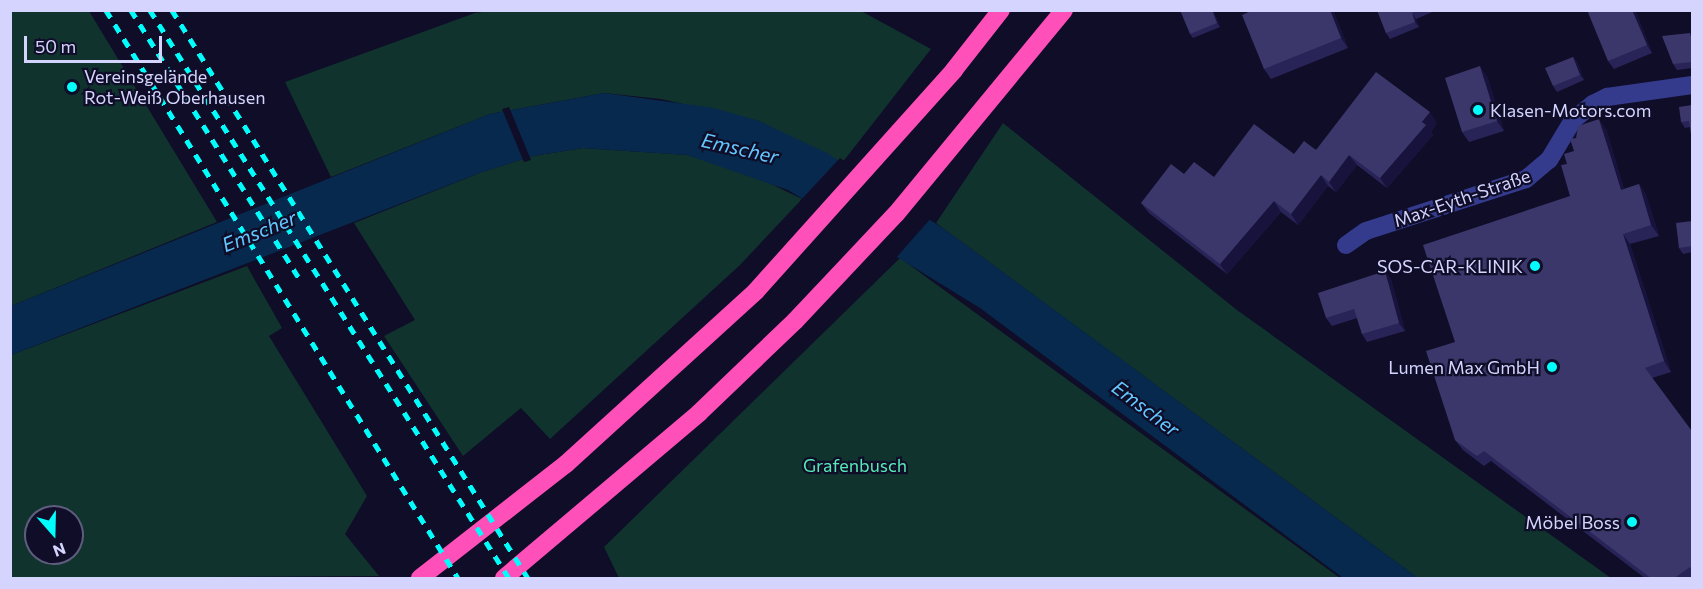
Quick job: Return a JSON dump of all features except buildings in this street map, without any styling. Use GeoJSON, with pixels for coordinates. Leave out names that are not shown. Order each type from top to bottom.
{"type":"FeatureCollection","features":[{"type":"Feature","properties":{"kind":"highway"},"geometry":{"type":"LineString","coordinates":[[420,579],[566,464],[756,291],[946,78],[1001,10]]}},
{"type":"Feature","properties":{"kind":"highway"},"geometry":{"type":"LineString","coordinates":[[504,579],[690,421],[795,321],[911,197],[1064,10]]}},
{"type":"Feature","properties":{"kind":"street","name":"Max-Eyth-Straße"},"geometry":{"type":"LineString","coordinates":[[1346,245],[1366,231],[1526,178],[1549,160],[1573,120],[1600,100],[1692,85]]}},
{"type":"Feature","properties":{"kind":"green space"},"geometry":{"type":"Polygon","coordinates":[[[500,10],[861,11],[931,49],[842,163],[759,121],[661,99],[604,93],[490,114],[331,177],[285,82],[475,13],[500,10]]]}},
{"type":"Feature","properties":{"kind":"green space","name":"Vereinsgelände Rot-Weiß Oberhausen"},"geometry":{"type":"Polygon","coordinates":[[[10,11],[89,11],[217,222],[11,306],[10,11]]]}},
{"type":"Feature","properties":{"kind":"green space"},"geometry":{"type":"Polygon","coordinates":[[[1003,123],[1237,310],[1611,578],[1418,578],[936,223],[1003,123]]]}},
{"type":"Feature","properties":{"kind":"green space"},"geometry":{"type":"Polygon","coordinates":[[[583,148],[687,155],[753,175],[802,199],[740,265],[550,439],[521,408],[463,456],[384,336],[415,320],[354,223],[482,172],[533,156],[583,148]]]}},
{"type":"Feature","properties":{"kind":"green space","name":"Grafenbusch"},"geometry":{"type":"Polygon","coordinates":[[[900,258],[1340,578],[619,578],[604,547],[900,258]]]}},
{"type":"Feature","properties":{"kind":"green space"},"geometry":{"type":"Polygon","coordinates":[[[247,266],[282,328],[269,336],[367,496],[345,534],[379,576],[11,578],[11,355],[247,266]]]}},
{"type":"Feature","properties":{"kind":"water","name":"Emscher"},"geometry":{"type":"Polygon","coordinates":[[[604,93],[714,108],[759,121],[827,153],[947,231],[1418,578],[1343,578],[980,308],[788,190],[687,155],[583,148],[533,156],[482,172],[11,355],[11,306],[490,114],[604,93]]]}},
{"type":"Feature","properties":{"kind":"pier"},"geometry":{"type":"Polygon","coordinates":[[[509,107],[531,160],[524,162],[502,109],[509,107]]]}},
{"type":"Feature","properties":{"kind":"pier"},"geometry":{"type":"Polygon","coordinates":[[[840,158],[932,217],[895,259],[800,201],[840,158]]]}},
{"type":"Feature","properties":{"kind":"railway"},"geometry":{"type":"LineString","coordinates":[[106,10],[458,578]]}},
{"type":"Feature","properties":{"kind":"railway"},"geometry":{"type":"LineString","coordinates":[[131,10],[301,281]]}},
{"type":"Feature","properties":{"kind":"railway"},"geometry":{"type":"LineString","coordinates":[[150,10],[509,578]]}},
{"type":"Feature","properties":{"kind":"railway"},"geometry":{"type":"LineString","coordinates":[[172,10],[528,578]]}},
{"type":"Feature","properties":{"kind":"place","name":"Vereinsgelände Rot-Weiß Oberhausen"},"geometry":{"type":"Point","coordinates":[72,87]}},
{"type":"Feature","properties":{"kind":"place","name":"Klasen-Motors.com"},"geometry":{"type":"Point","coordinates":[1478,110]}},
{"type":"Feature","properties":{"kind":"place","name":"SOS-CAR-KLINIK"},"geometry":{"type":"Point","coordinates":[1535,266]}},
{"type":"Feature","properties":{"kind":"place","name":"Lumen Max GmbH"},"geometry":{"type":"Point","coordinates":[1552,367]}},
{"type":"Feature","properties":{"kind":"place","name":"Möbel Boss"},"geometry":{"type":"Point","coordinates":[1632,522]}}]}
